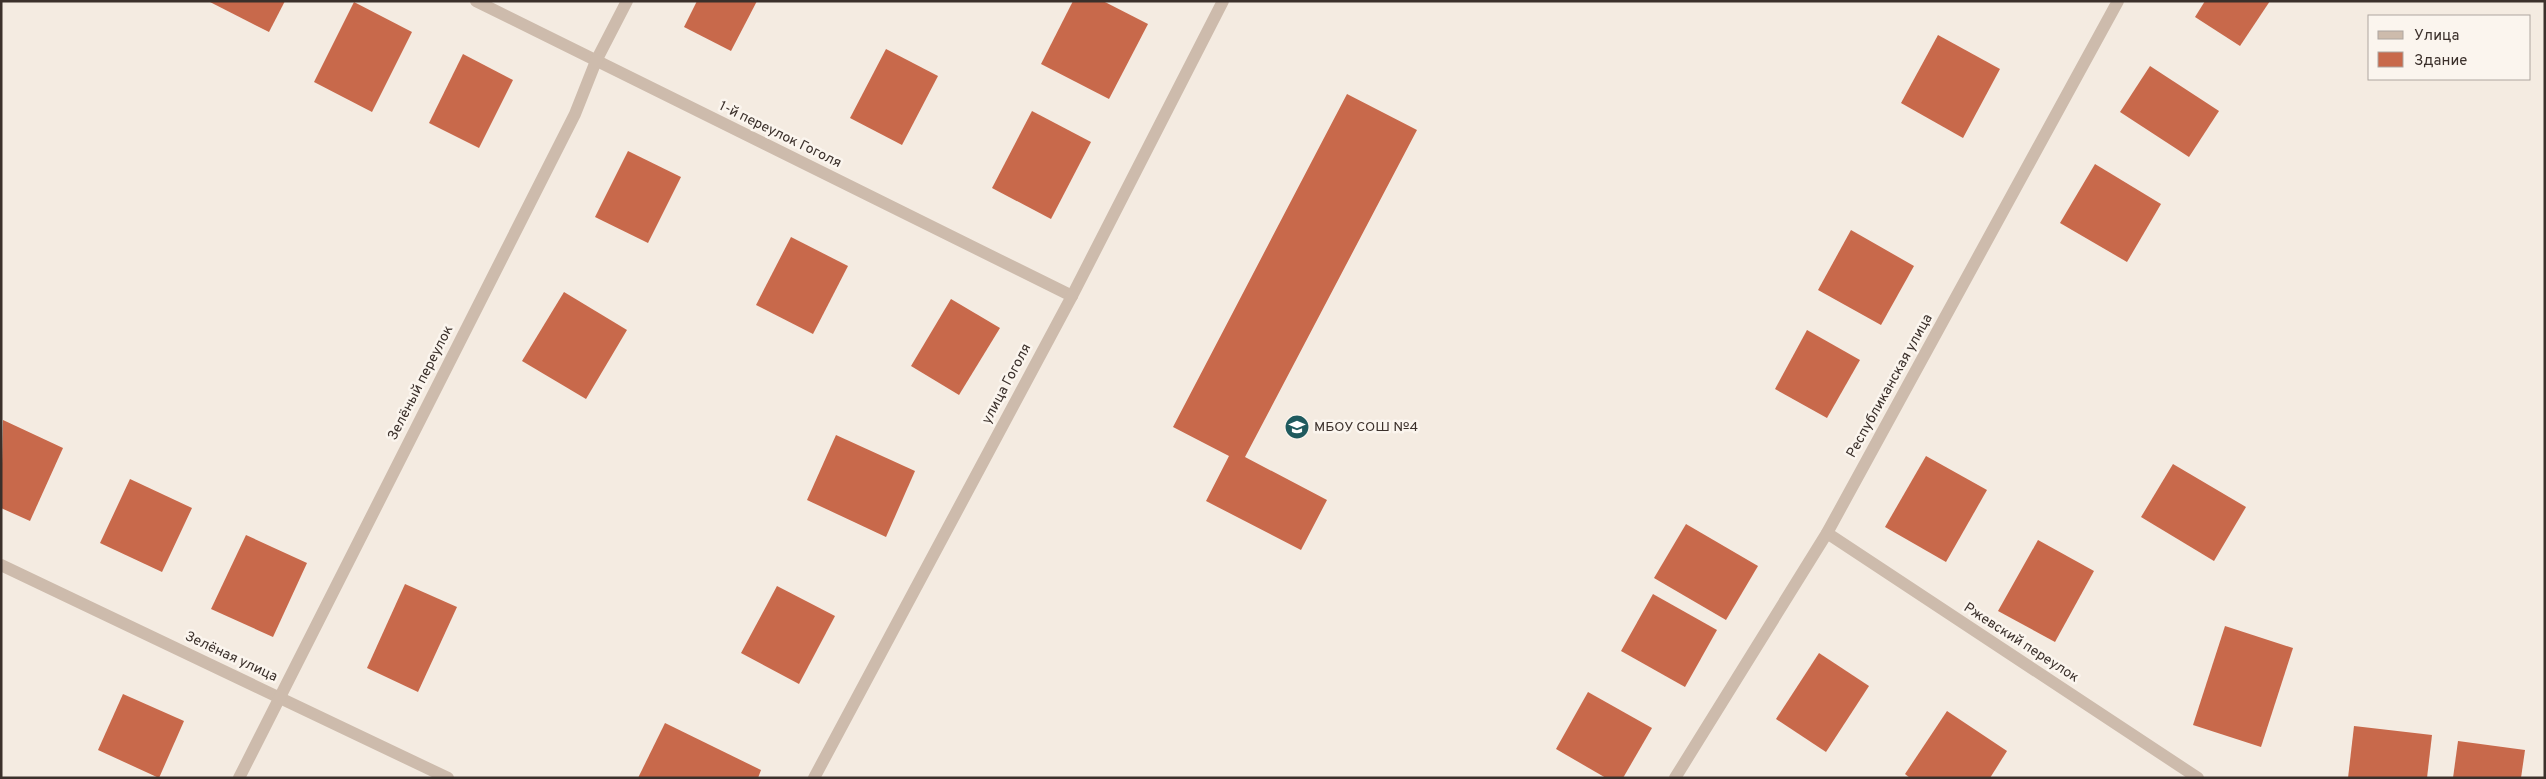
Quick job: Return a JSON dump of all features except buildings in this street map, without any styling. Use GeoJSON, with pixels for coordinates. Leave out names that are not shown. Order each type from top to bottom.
{"type":"FeatureCollection","features":[{"type":"Feature","properties":{"kind":"street","name":"1-й переулок Гоголя"},"geometry":{"type":"LineString","coordinates":[[476,1],[1072,296]]}},
{"type":"Feature","properties":{"kind":"street","name":"Зелёный переулок"},"geometry":{"type":"LineString","coordinates":[[239,778],[278,696],[575,114],[596,61],[627,1]]}},
{"type":"Feature","properties":{"kind":"street","name":"улица Гоголя"},"geometry":{"type":"LineString","coordinates":[[814,778],[1072,296],[1223,1]]}},
{"type":"Feature","properties":{"kind":"street","name":"Республиканская улица"},"geometry":{"type":"LineString","coordinates":[[1675,778],[1827,533],[2118,1]]}},
{"type":"Feature","properties":{"kind":"street","name":"Ржевский переулок"},"geometry":{"type":"LineString","coordinates":[[1827,533],[2198,778]]}},
{"type":"Feature","properties":{"kind":"street","name":"Зелёная улица"},"geometry":{"type":"LineString","coordinates":[[1,565],[448,778]]}},
{"type":"Feature","properties":{"kind":"place","name":"МБОУ СОШ №4"},"geometry":{"type":"Point","coordinates":[1297,427]}}]}
